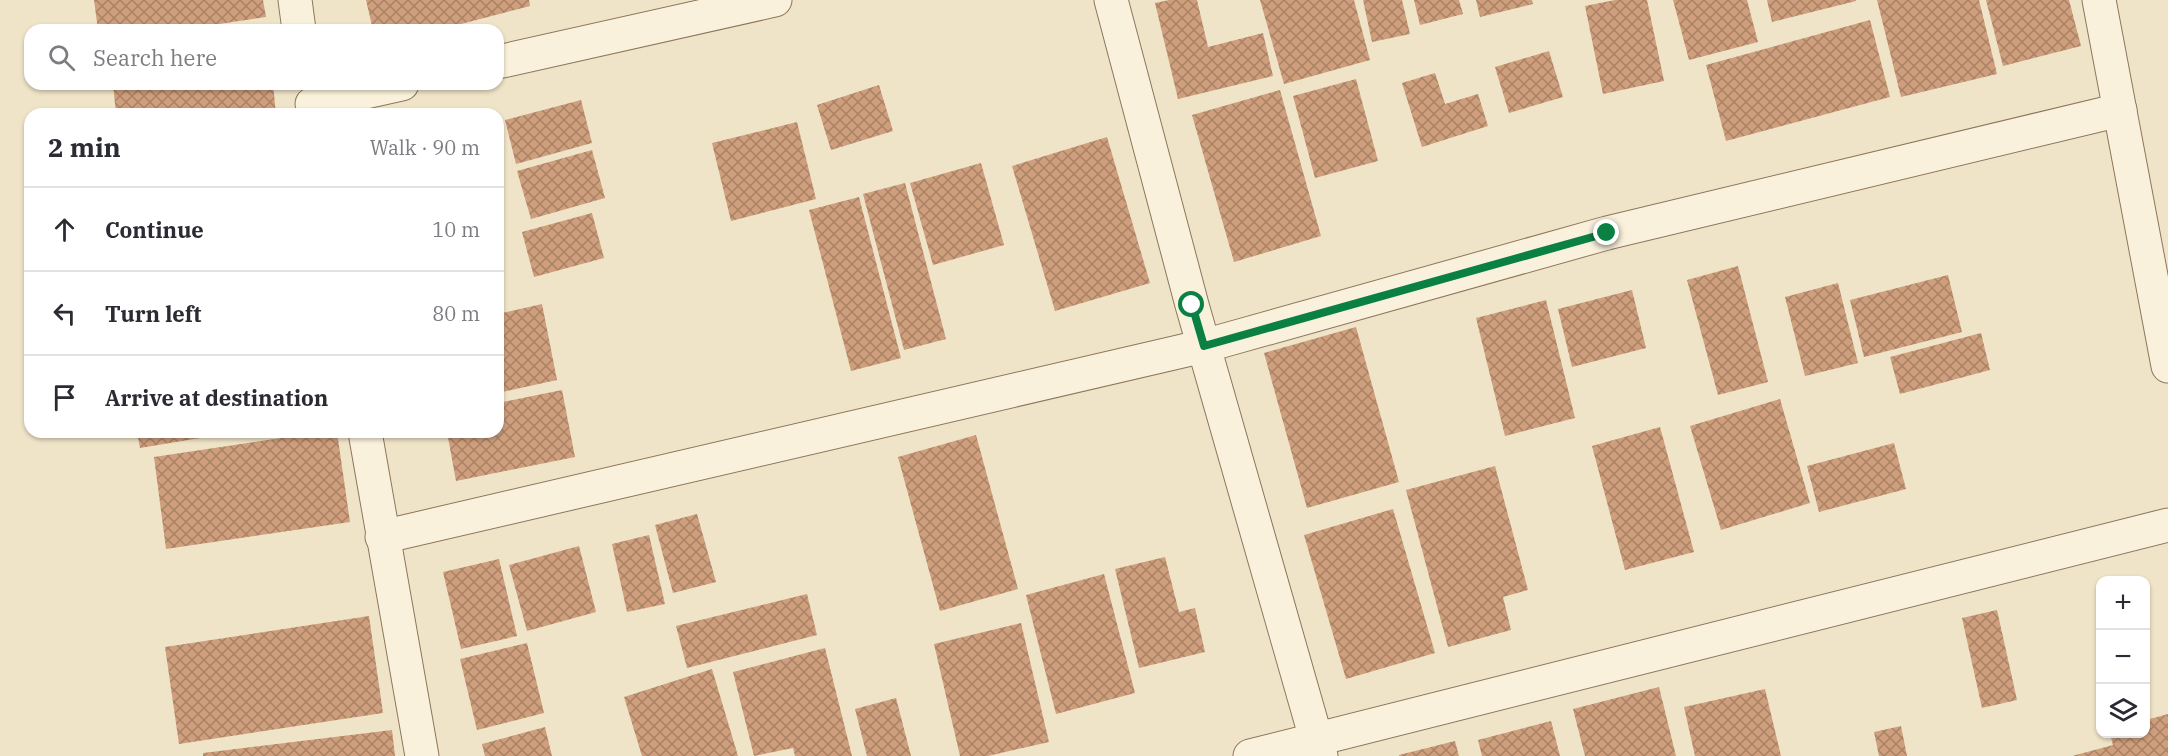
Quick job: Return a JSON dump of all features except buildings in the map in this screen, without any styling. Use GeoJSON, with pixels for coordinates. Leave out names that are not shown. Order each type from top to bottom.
{"type":"FeatureCollection","features":[{"type":"Feature","properties":{"kind":"lane"},"geometry":{"type":"LineString","coordinates":[[294,0],[298,24]]}},
{"type":"Feature","properties":{"kind":"lane"},"geometry":{"type":"LineString","coordinates":[[504,61],[776,0]]}},
{"type":"Feature","properties":{"kind":"lane"},"geometry":{"type":"LineString","coordinates":[[1111,0],[1204,346],[1318,748]]}},
{"type":"Feature","properties":{"kind":"lane"},"geometry":{"type":"LineString","coordinates":[[2099,0],[2168,366]]}},
{"type":"Feature","properties":{"kind":"lane"},"geometry":{"type":"LineString","coordinates":[[311,101],[370,90]]}},
{"type":"Feature","properties":{"kind":"lane"},"geometry":{"type":"LineString","coordinates":[[382,537],[1204,346],[1607,233],[2120,110]]}},
{"type":"Feature","properties":{"kind":"lane"},"geometry":{"type":"LineString","coordinates":[[366,438],[422,756]]}},
{"type":"Feature","properties":{"kind":"lane"},"geometry":{"type":"LineString","coordinates":[[1250,756],[1318,748],[2168,525]]}},
{"type":"Feature","properties":{"kind":"route"},"geometry":{"type":"LineString","coordinates":[[1192,305],[1204,346],[1607,233]]}}]}
